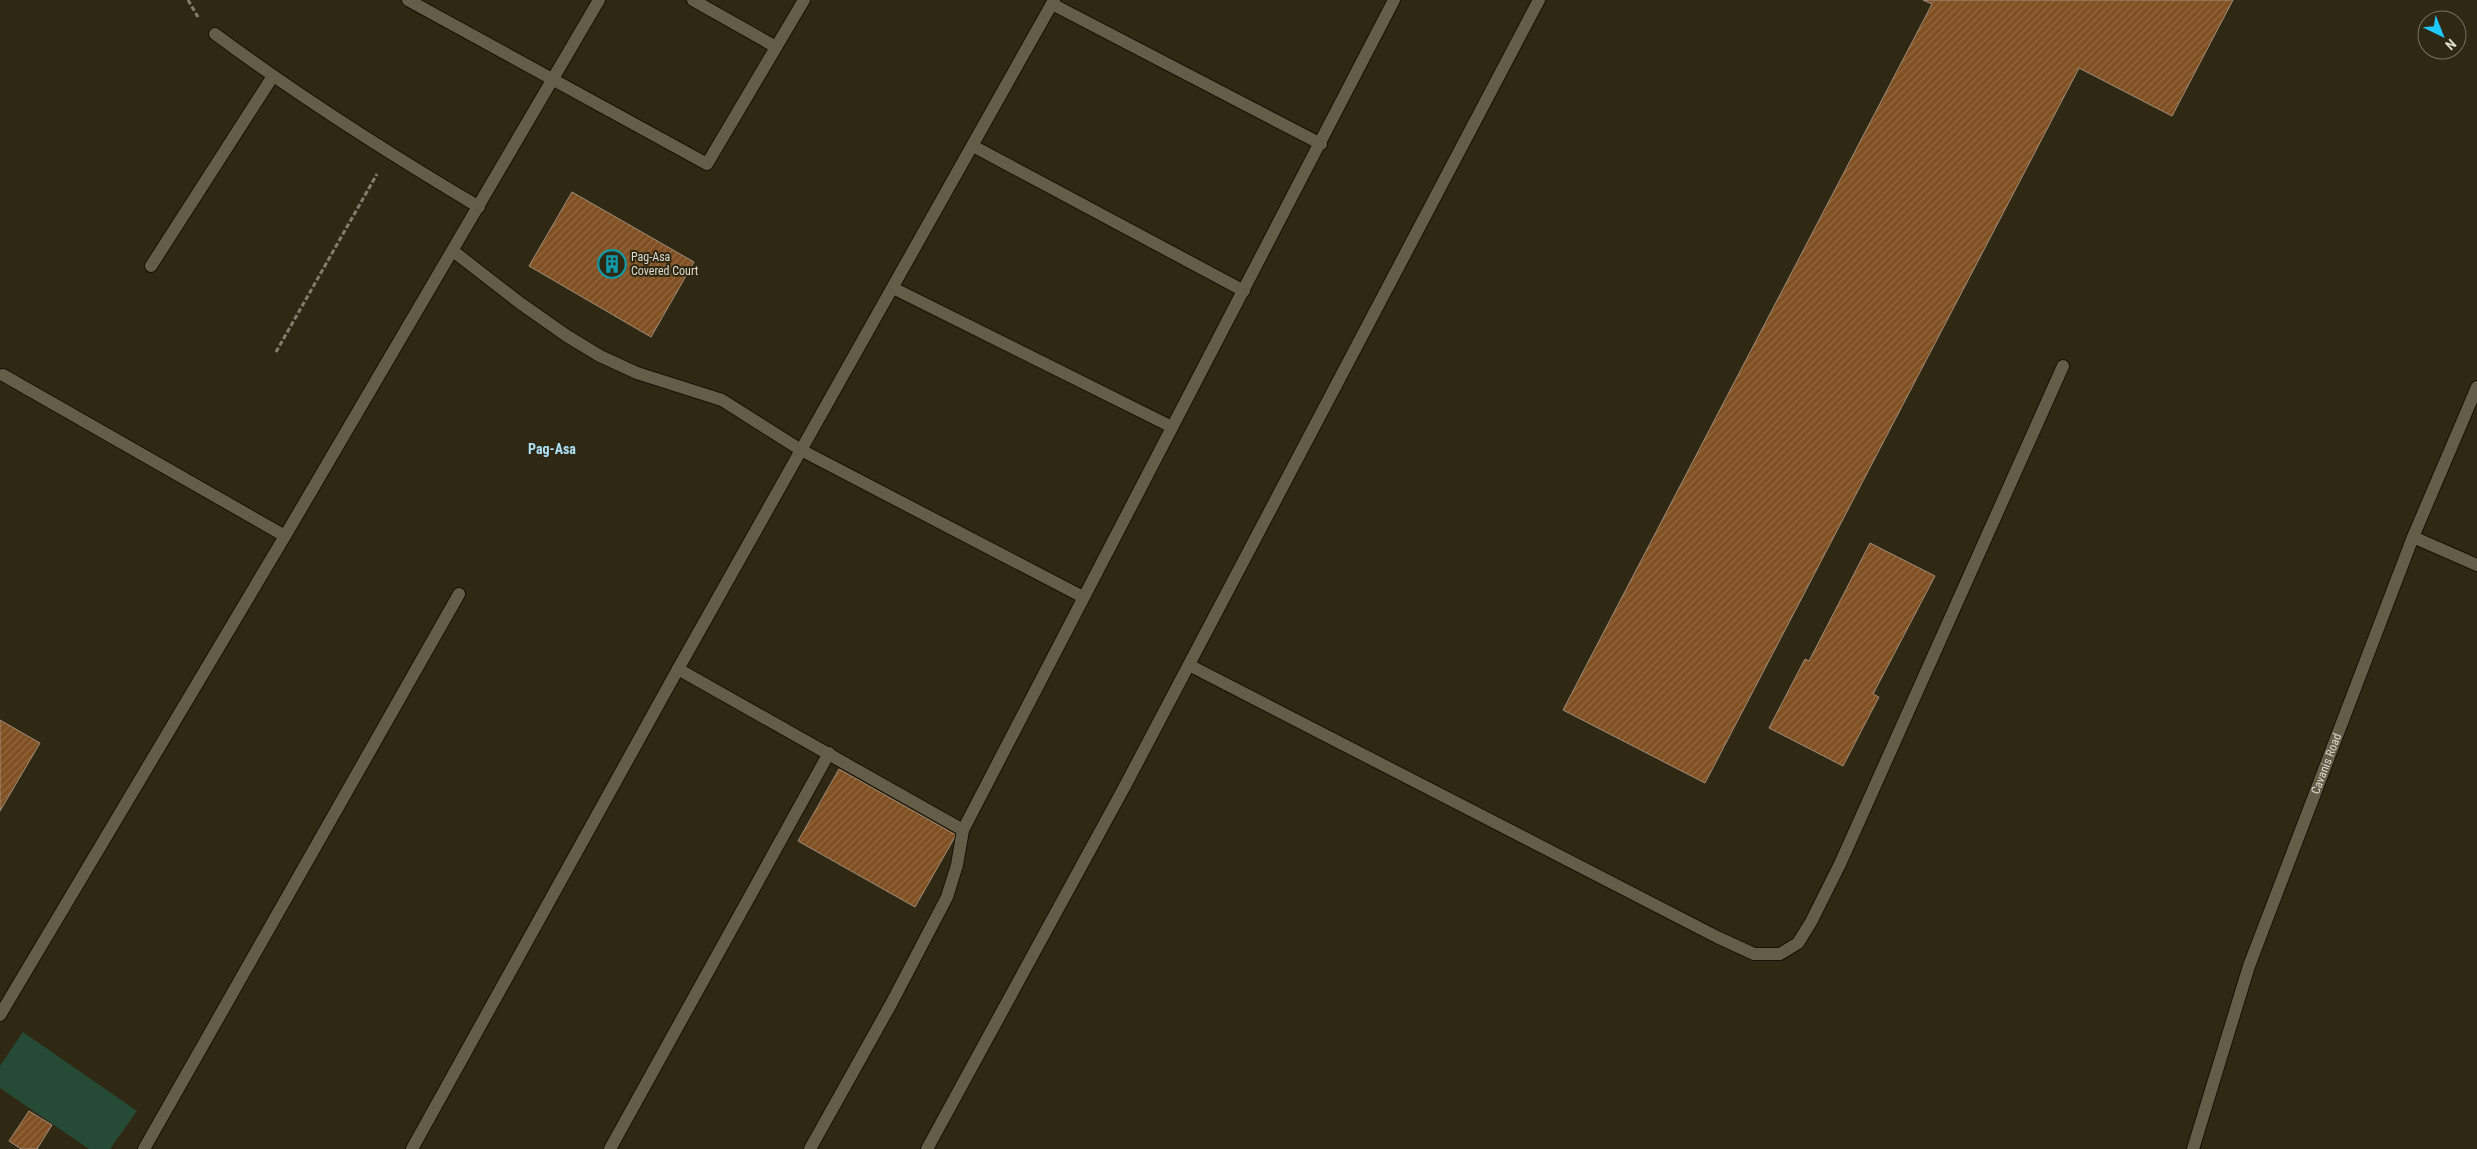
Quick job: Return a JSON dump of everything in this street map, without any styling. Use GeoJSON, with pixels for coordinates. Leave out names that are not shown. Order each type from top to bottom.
{"type":"FeatureCollection","features":[{"type":"Feature","properties":{"kind":"street"},"geometry":{"type":"LineString","coordinates":[[408,0],[707,164],[804,0]]}},
{"type":"Feature","properties":{"kind":"street"},"geometry":{"type":"LineString","coordinates":[[0,1015],[286,536],[599,0]]}},
{"type":"Feature","properties":{"kind":"street"},"geometry":{"type":"LineString","coordinates":[[693,0],[776,47]]}},
{"type":"Feature","properties":{"kind":"street"},"geometry":{"type":"LineString","coordinates":[[810,1149],[891,1004],[947,898],[957,865],[964,830],[1083,597],[1321,144],[1394,0]]}},
{"type":"Feature","properties":{"kind":"street"},"geometry":{"type":"LineString","coordinates":[[927,1149],[1125,786],[1539,0]]}},
{"type":"Feature","properties":{"kind":"street"},"geometry":{"type":"LineString","coordinates":[[412,1149],[678,669],[1053,2],[1321,144]]}},
{"type":"Feature","properties":{"kind":"street"},"geometry":{"type":"LineString","coordinates":[[215,34],[273,76],[389,154],[479,207]]}},
{"type":"Feature","properties":{"kind":"street"},"geometry":{"type":"LineString","coordinates":[[151,266],[273,76]]}},
{"type":"Feature","properties":{"kind":"street"},"geometry":{"type":"LineString","coordinates":[[972,146],[1244,291]]}},
{"type":"Feature","properties":{"kind":"street"},"geometry":{"type":"LineString","coordinates":[[453,251],[520,303],[567,336],[600,356],[637,373],[722,400],[801,450],[1083,597]]}},
{"type":"Feature","properties":{"kind":"street"},"geometry":{"type":"LineString","coordinates":[[893,288],[1172,427]]}},
{"type":"Feature","properties":{"kind":"street"},"geometry":{"type":"LineString","coordinates":[[1189,665],[1717,937],[1754,954],[1780,954],[1798,942],[1807,929],[1840,864],[2063,366]]}},
{"type":"Feature","properties":{"kind":"street"},"geometry":{"type":"LineString","coordinates":[[3,375],[286,536]]}},
{"type":"Feature","properties":{"kind":"street","name":"Cavanis Road"},"geometry":{"type":"LineString","coordinates":[[2193,1149],[2249,966],[2413,537],[2477,387]]}},
{"type":"Feature","properties":{"kind":"street"},"geometry":{"type":"LineString","coordinates":[[2413,537],[2477,565]]}},
{"type":"Feature","properties":{"kind":"street"},"geometry":{"type":"LineString","coordinates":[[144,1149],[459,594]]}},
{"type":"Feature","properties":{"kind":"street"},"geometry":{"type":"LineString","coordinates":[[678,669],[964,830]]}},
{"type":"Feature","properties":{"kind":"street"},"geometry":{"type":"LineString","coordinates":[[610,1149],[829,753]]}},
{"type":"Feature","properties":{"kind":"path"},"geometry":{"type":"LineString","coordinates":[[276,352],[389,154]]}},
{"type":"Feature","properties":{"kind":"green space"},"geometry":{"type":"Polygon","coordinates":[[[23,1032],[137,1111],[110,1149],[89,1149],[0,1088],[0,1066],[23,1032]]]}},
{"type":"Feature","properties":{"kind":"building"},"geometry":{"type":"Polygon","coordinates":[[[1923,0],[2233,0],[2172,116],[2079,68],[1705,783],[1563,710],[1932,4],[1923,0]]]}},
{"type":"Feature","properties":{"kind":"building","name":"Pag-Asa Covered Court"},"geometry":{"type":"Polygon","coordinates":[[[572,192],[694,262],[651,337],[529,266],[572,192]]]}},
{"type":"Feature","properties":{"kind":"building"},"geometry":{"type":"Polygon","coordinates":[[[1870,543],[1935,576],[1873,694],[1879,697],[1843,766],[1769,728],[1805,659],[1809,661],[1870,543]]]}},
{"type":"Feature","properties":{"kind":"building"},"geometry":{"type":"Polygon","coordinates":[[[0,720],[40,743],[0,811],[0,720]]]}},
{"type":"Feature","properties":{"kind":"building"},"geometry":{"type":"Polygon","coordinates":[[[839,769],[956,835],[915,907],[798,841],[839,769]]]}},
{"type":"Feature","properties":{"kind":"building"},"geometry":{"type":"Polygon","coordinates":[[[29,1111],[52,1125],[37,1149],[21,1149],[9,1141],[29,1111]]]}},
{"type":"Feature","properties":{"kind":"place","name":"Pag-Asa Covered Court"},"geometry":{"type":"Point","coordinates":[612,264]}},
{"type":"Feature","properties":{"kind":"district","name":"Pag-Asa"},"geometry":{"type":"Point","coordinates":[552,449]}}]}
